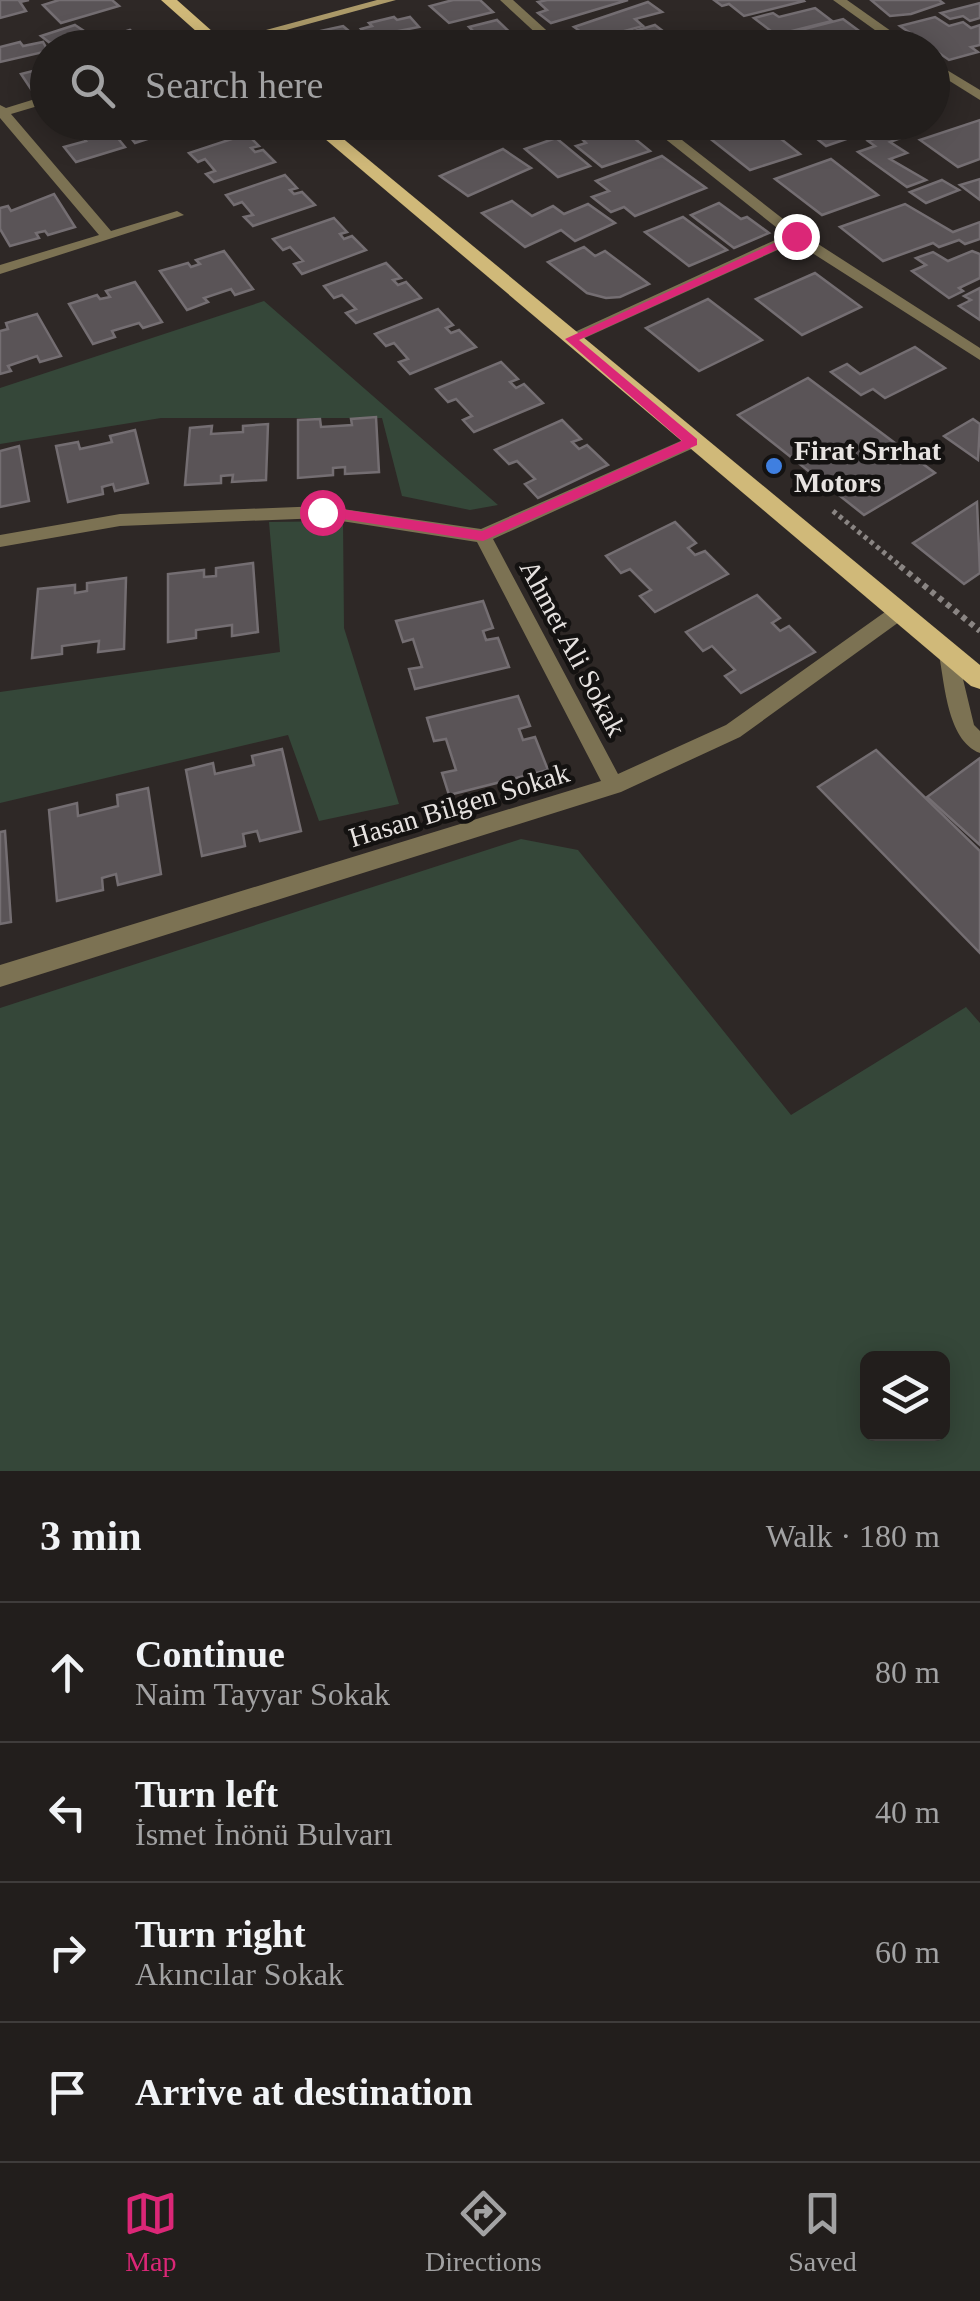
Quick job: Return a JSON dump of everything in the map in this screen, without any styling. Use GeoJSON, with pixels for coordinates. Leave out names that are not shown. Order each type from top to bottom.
{"type":"FeatureCollection","features":[{"type":"Feature","properties":{"kind":"main road"},"geometry":{"type":"LineString","coordinates":[[168,0],[201,30]]}},
{"type":"Feature","properties":{"kind":"main road"},"geometry":{"type":"LineString","coordinates":[[278,30],[390,0]]}},
{"type":"Feature","properties":{"kind":"main road"},"geometry":{"type":"LineString","coordinates":[[334,140],[980,679]]}},
{"type":"Feature","properties":{"kind":"street"},"geometry":{"type":"LineString","coordinates":[[506,0],[540,30]]}},
{"type":"Feature","properties":{"kind":"street"},"geometry":{"type":"LineString","coordinates":[[839,0],[882,30]]}},
{"type":"Feature","properties":{"kind":"street"},"geometry":{"type":"LineString","coordinates":[[950,76],[980,96]]}},
{"type":"Feature","properties":{"kind":"street"},"geometry":{"type":"LineString","coordinates":[[30,103],[1,112],[108,236]]}},
{"type":"Feature","properties":{"kind":"street"},"geometry":{"type":"LineString","coordinates":[[673,140],[796,236],[978,352]]}},
{"type":"Feature","properties":{"kind":"street"},"geometry":{"type":"LineString","coordinates":[[0,270],[177,215]]}},
{"type":"Feature","properties":{"kind":"street"},"geometry":{"type":"LineString","coordinates":[[571,339],[796,236]]}},
{"type":"Feature","properties":{"kind":"street"},"geometry":{"type":"LineString","coordinates":[[0,542],[120,520],[322,512],[483,536],[692,442]]}},
{"type":"Feature","properties":{"kind":"street","name":"Ahmet Ali Sokak"},"geometry":{"type":"LineString","coordinates":[[483,536],[614,786]]}},
{"type":"Feature","properties":{"kind":"street","name":"Hasan Bilgen Sokak"},"geometry":{"type":"LineString","coordinates":[[0,976],[614,786],[733,732],[900,612]]}},
{"type":"Feature","properties":{"kind":"street"},"geometry":{"type":"LineString","coordinates":[[947,650],[965,728],[980,745]]}},
{"type":"Feature","properties":{"kind":"green space"},"geometry":{"type":"Polygon","coordinates":[[[264,301],[498,505],[470,510],[402,496],[382,418],[161,418],[0,444],[0,388],[264,301]]]}},
{"type":"Feature","properties":{"kind":"green space"},"geometry":{"type":"Polygon","coordinates":[[[343,521],[344,628],[399,804],[319,821],[288,735],[0,803],[0,692],[280,652],[269,522],[343,521]]]}},
{"type":"Feature","properties":{"kind":"green space"},"geometry":{"type":"Polygon","coordinates":[[[521,839],[578,850],[791,1115],[966,1007],[980,1023],[980,1471],[0,1471],[0,1008],[521,839]]]}},
{"type":"Feature","properties":{"kind":"building"},"geometry":{"type":"Polygon","coordinates":[[[0,0],[29,0],[20,2],[26,11],[0,18],[0,0]]]}},
{"type":"Feature","properties":{"kind":"building"},"geometry":{"type":"Polygon","coordinates":[[[59,0],[112,0],[119,6],[61,23],[43,5],[59,0]]]}},
{"type":"Feature","properties":{"kind":"building"},"geometry":{"type":"Polygon","coordinates":[[[453,0],[480,0],[493,12],[449,23],[430,6],[453,0]]]}},
{"type":"Feature","properties":{"kind":"building"},"geometry":{"type":"Polygon","coordinates":[[[628,0],[551,23],[538,13],[547,10],[538,2],[628,0]]]}},
{"type":"Feature","properties":{"kind":"building"},"geometry":{"type":"Polygon","coordinates":[[[714,0],[804,1],[744,16],[729,4],[722,6],[714,0]]]}},
{"type":"Feature","properties":{"kind":"building"},"geometry":{"type":"Polygon","coordinates":[[[871,0],[943,3],[911,14],[890,16],[871,0]]]}},
{"type":"Feature","properties":{"kind":"building"},"geometry":{"type":"Polygon","coordinates":[[[648,2],[662,12],[635,19],[643,26],[628,30],[574,27],[648,2]]]}},
{"type":"Feature","properties":{"kind":"building"},"geometry":{"type":"Polygon","coordinates":[[[980,3],[980,18],[970,21],[963,16],[950,19],[941,13],[980,3]]]}},
{"type":"Feature","properties":{"kind":"building"},"geometry":{"type":"Polygon","coordinates":[[[815,8],[832,21],[796,30],[770,30],[754,18],[773,13],[779,17],[815,8]]]}},
{"type":"Feature","properties":{"kind":"building"},"geometry":{"type":"Polygon","coordinates":[[[410,17],[419,27],[361,29],[372,26],[369,23],[410,17]]]}},
{"type":"Feature","properties":{"kind":"building"},"geometry":{"type":"Polygon","coordinates":[[[935,17],[949,26],[963,22],[971,28],[980,25],[980,45],[971,47],[978,52],[950,60],[950,30],[906,30],[900,26],[935,17]]]}},
{"type":"Feature","properties":{"kind":"building"},"geometry":{"type":"Polygon","coordinates":[[[843,19],[858,30],[801,30],[843,19]]]}},
{"type":"Feature","properties":{"kind":"building"},"geometry":{"type":"Polygon","coordinates":[[[497,20],[507,30],[472,30],[469,27],[497,20]]]}},
{"type":"Feature","properties":{"kind":"building"},"geometry":{"type":"Polygon","coordinates":[[[20,42],[23,46],[30,45],[30,55],[0,62],[0,47],[20,42]]]}},
{"type":"Feature","properties":{"kind":"building"},"geometry":{"type":"Polygon","coordinates":[[[30,72],[30,88],[21,74],[30,72]]]}},
{"type":"Feature","properties":{"kind":"building"},"geometry":{"type":"Polygon","coordinates":[[[980,120],[980,159],[958,167],[920,140],[950,140],[950,130],[980,120]]]}},
{"type":"Feature","properties":{"kind":"building"},"geometry":{"type":"Polygon","coordinates":[[[119,140],[125,147],[76,162],[64,147],[86,141],[119,140]]]}},
{"type":"Feature","properties":{"kind":"building"},"geometry":{"type":"Polygon","coordinates":[[[229,140],[253,140],[259,146],[251,148],[255,152],[263,150],[275,162],[214,182],[206,174],[215,171],[205,159],[198,162],[189,153],[229,140]]]}},
{"type":"Feature","properties":{"kind":"building"},"geometry":{"type":"Polygon","coordinates":[[[558,140],[590,166],[558,177],[525,149],[558,140]]]}},
{"type":"Feature","properties":{"kind":"building"},"geometry":{"type":"Polygon","coordinates":[[[583,140],[636,140],[650,151],[602,167],[576,146],[586,143],[583,140]]]}},
{"type":"Feature","properties":{"kind":"building"},"geometry":{"type":"Polygon","coordinates":[[[712,140],[782,140],[800,154],[750,170],[712,140]]]}},
{"type":"Feature","properties":{"kind":"building"},"geometry":{"type":"Polygon","coordinates":[[[818,140],[843,140],[826,146],[818,140]]]}},
{"type":"Feature","properties":{"kind":"building"},"geometry":{"type":"Polygon","coordinates":[[[895,140],[890,142],[907,153],[890,159],[926,180],[907,187],[858,152],[875,146],[868,141],[895,140]]]}},
{"type":"Feature","properties":{"kind":"building"},"geometry":{"type":"Polygon","coordinates":[[[503,149],[531,168],[468,196],[440,176],[503,149]]]}},
{"type":"Feature","properties":{"kind":"building"},"geometry":{"type":"Polygon","coordinates":[[[662,156],[706,188],[635,216],[624,207],[611,212],[592,197],[609,191],[596,181],[662,156]]]}},
{"type":"Feature","properties":{"kind":"building"},"geometry":{"type":"Polygon","coordinates":[[[831,159],[878,195],[822,215],[775,179],[831,159]]]}},
{"type":"Feature","properties":{"kind":"building"},"geometry":{"type":"Polygon","coordinates":[[[285,175],[297,188],[290,190],[294,194],[302,192],[315,205],[253,226],[244,217],[253,215],[242,202],[234,205],[226,195],[285,175]]]}},
{"type":"Feature","properties":{"kind":"building"},"geometry":{"type":"Polygon","coordinates":[[[980,179],[980,200],[960,185],[980,179]]]}},
{"type":"Feature","properties":{"kind":"building"},"geometry":{"type":"Polygon","coordinates":[[[942,180],[959,190],[926,203],[910,192],[942,180]]]}},
{"type":"Feature","properties":{"kind":"building"},"geometry":{"type":"Polygon","coordinates":[[[54,194],[75,227],[48,235],[45,231],[36,233],[39,238],[10,246],[0,229],[0,208],[8,206],[11,211],[54,194]]]}},
{"type":"Feature","properties":{"kind":"building"},"geometry":{"type":"Polygon","coordinates":[[[512,201],[532,216],[553,206],[564,214],[588,204],[615,223],[575,241],[561,230],[525,247],[482,213],[512,201]]]}},
{"type":"Feature","properties":{"kind":"building"},"geometry":{"type":"Polygon","coordinates":[[[719,203],[769,233],[734,248],[691,215],[719,203]]]}},
{"type":"Feature","properties":{"kind":"building"},"geometry":{"type":"Polygon","coordinates":[[[905,204],[953,232],[980,222],[980,239],[965,244],[959,240],[939,247],[933,243],[883,261],[840,227],[905,204]]]}},
{"type":"Feature","properties":{"kind":"building"},"geometry":{"type":"Polygon","coordinates":[[[683,217],[727,250],[689,266],[645,232],[683,217]]]}},
{"type":"Feature","properties":{"kind":"building"},"geometry":{"type":"Polygon","coordinates":[[[334,218],[347,232],[340,234],[344,239],[352,236],[366,250],[302,274],[294,264],[303,261],[290,247],[283,250],[273,239],[334,218]]]}},
{"type":"Feature","properties":{"kind":"building"},"geometry":{"type":"Polygon","coordinates":[[[584,247],[595,256],[605,251],[649,284],[620,297],[606,298],[587,293],[548,262],[584,247]]]}},
{"type":"Feature","properties":{"kind":"building"},"geometry":{"type":"Polygon","coordinates":[[[224,251],[253,289],[235,295],[231,289],[204,298],[208,302],[187,310],[160,271],[188,263],[191,267],[200,264],[196,260],[224,251]]]}},
{"type":"Feature","properties":{"kind":"building"},"geometry":{"type":"Polygon","coordinates":[[[972,251],[980,254],[980,278],[949,298],[912,271],[926,265],[916,258],[933,252],[948,261],[972,251]]]}},
{"type":"Feature","properties":{"kind":"building"},"geometry":{"type":"Polygon","coordinates":[[[386,263],[401,278],[393,280],[398,285],[406,282],[421,298],[356,323],[346,313],[356,309],[342,295],[334,298],[324,286],[386,263]]]}},
{"type":"Feature","properties":{"kind":"building"},"geometry":{"type":"Polygon","coordinates":[[[815,273],[861,307],[802,335],[756,299],[815,273]]]}},
{"type":"Feature","properties":{"kind":"building"},"geometry":{"type":"Polygon","coordinates":[[[135,282],[162,322],[143,328],[139,323],[112,331],[115,337],[93,344],[69,304],[97,295],[100,299],[110,297],[106,291],[135,282]]]}},
{"type":"Feature","properties":{"kind":"building"},"geometry":{"type":"Polygon","coordinates":[[[980,288],[980,320],[959,306],[971,300],[964,296],[980,288]]]}},
{"type":"Feature","properties":{"kind":"building"},"geometry":{"type":"Polygon","coordinates":[[[708,299],[762,340],[699,371],[646,328],[708,299]]]}},
{"type":"Feature","properties":{"kind":"building"},"geometry":{"type":"Polygon","coordinates":[[[438,309],[453,325],[446,328],[451,333],[459,330],[476,347],[410,374],[399,362],[408,359],[394,343],[386,346],[375,334],[438,309]]]}},
{"type":"Feature","properties":{"kind":"building"},"geometry":{"type":"Polygon","coordinates":[[[37,314],[61,356],[40,362],[37,356],[8,366],[11,371],[0,374],[0,331],[8,329],[6,323],[37,314]]]}},
{"type":"Feature","properties":{"kind":"building"},"geometry":{"type":"Polygon","coordinates":[[[915,347],[945,368],[885,398],[873,389],[861,395],[831,372],[847,364],[860,374],[915,347]]]}},
{"type":"Feature","properties":{"kind":"building"},"geometry":{"type":"Polygon","coordinates":[[[501,362],[518,379],[510,382],[516,388],[524,384],[543,403],[474,432],[463,420],[472,416],[456,399],[448,402],[436,389],[501,362]]]}},
{"type":"Feature","properties":{"kind":"building"},"geometry":{"type":"Polygon","coordinates":[[[808,378],[935,473],[864,515],[738,415],[808,378]]]}},
{"type":"Feature","properties":{"kind":"building"},"geometry":{"type":"Polygon","coordinates":[[[376,417],[379,472],[345,474],[345,467],[333,468],[333,475],[298,478],[298,420],[320,419],[321,427],[352,425],[351,419],[376,417]]]}},
{"type":"Feature","properties":{"kind":"building"},"geometry":{"type":"Polygon","coordinates":[[[973,419],[980,424],[978,460],[944,436],[973,419]]]}},
{"type":"Feature","properties":{"kind":"building"},"geometry":{"type":"Polygon","coordinates":[[[562,420],[581,439],[572,442],[579,449],[587,445],[608,465],[538,498],[525,484],[535,479],[517,461],[509,464],[495,450],[562,420]]]}},
{"type":"Feature","properties":{"kind":"building"},"geometry":{"type":"Polygon","coordinates":[[[268,424],[266,480],[232,482],[233,475],[221,476],[221,483],[185,485],[190,428],[212,426],[211,434],[243,432],[243,426],[268,424]]]}},
{"type":"Feature","properties":{"kind":"building"},"geometry":{"type":"Polygon","coordinates":[[[135,430],[148,483],[115,491],[113,484],[102,487],[103,494],[68,502],[56,446],[78,442],[80,449],[112,442],[110,436],[135,430]]]}},
{"type":"Feature","properties":{"kind":"building"},"geometry":{"type":"Polygon","coordinates":[[[19,446],[29,501],[0,507],[0,451],[19,446]]]}},
{"type":"Feature","properties":{"kind":"building"},"geometry":{"type":"Polygon","coordinates":[[[977,502],[980,573],[964,584],[913,543],[977,502]]]}},
{"type":"Feature","properties":{"kind":"building"},"geometry":{"type":"Polygon","coordinates":[[[675,522],[696,543],[688,548],[695,555],[705,551],[728,574],[655,612],[640,596],[651,590],[630,569],[621,573],[606,556],[675,522]]]}},
{"type":"Feature","properties":{"kind":"building"},"geometry":{"type":"Polygon","coordinates":[[[253,563],[258,632],[232,636],[232,625],[196,630],[196,638],[168,642],[168,574],[204,570],[204,577],[216,576],[216,568],[253,563]]]}},
{"type":"Feature","properties":{"kind":"building"},"geometry":{"type":"Polygon","coordinates":[[[126,578],[124,649],[98,652],[99,641],[62,646],[62,654],[32,658],[38,589],[75,585],[75,593],[87,591],[87,583],[126,578]]]}},
{"type":"Feature","properties":{"kind":"building"},"geometry":{"type":"Polygon","coordinates":[[[757,595],[780,618],[772,623],[780,631],[789,626],[815,652],[741,693],[725,676],[735,670],[712,646],[703,651],[686,632],[757,595]]]}},
{"type":"Feature","properties":{"kind":"building"},"geometry":{"type":"Polygon","coordinates":[[[483,601],[493,628],[483,631],[486,640],[498,638],[509,667],[415,689],[409,669],[422,667],[413,639],[403,642],[396,621],[483,601]]]}},
{"type":"Feature","properties":{"kind":"building"},"geometry":{"type":"Polygon","coordinates":[[[518,696],[530,726],[519,729],[523,740],[535,737],[548,770],[449,795],[442,773],[456,770],[446,739],[434,741],[427,718],[518,696]]]}},
{"type":"Feature","properties":{"kind":"building"},"geometry":{"type":"Polygon","coordinates":[[[282,749],[301,831],[260,841],[257,831],[243,834],[245,846],[202,856],[186,770],[213,763],[215,774],[254,765],[252,756],[282,749]]]}},
{"type":"Feature","properties":{"kind":"building"},"geometry":{"type":"Polygon","coordinates":[[[876,750],[980,851],[980,953],[818,787],[876,750]]]}},
{"type":"Feature","properties":{"kind":"building"},"geometry":{"type":"Polygon","coordinates":[[[980,758],[980,845],[927,797],[980,758]]]}},
{"type":"Feature","properties":{"kind":"building"},"geometry":{"type":"Polygon","coordinates":[[[148,788],[161,874],[118,885],[116,874],[102,878],[103,890],[57,901],[49,810],[77,803],[78,816],[118,806],[117,795],[148,788]]]}},
{"type":"Feature","properties":{"kind":"building"},"geometry":{"type":"Polygon","coordinates":[[[5,831],[11,922],[0,924],[0,832],[5,831]]]}},
{"type":"Feature","properties":{"kind":"place","name":"Firat Srrhat Motors"},"geometry":{"type":"Point","coordinates":[774,466]}},
{"type":"Feature","properties":{"kind":"route"},"geometry":{"type":"LineString","coordinates":[[322,512],[483,536],[692,442],[571,339],[796,236]]}}]}
